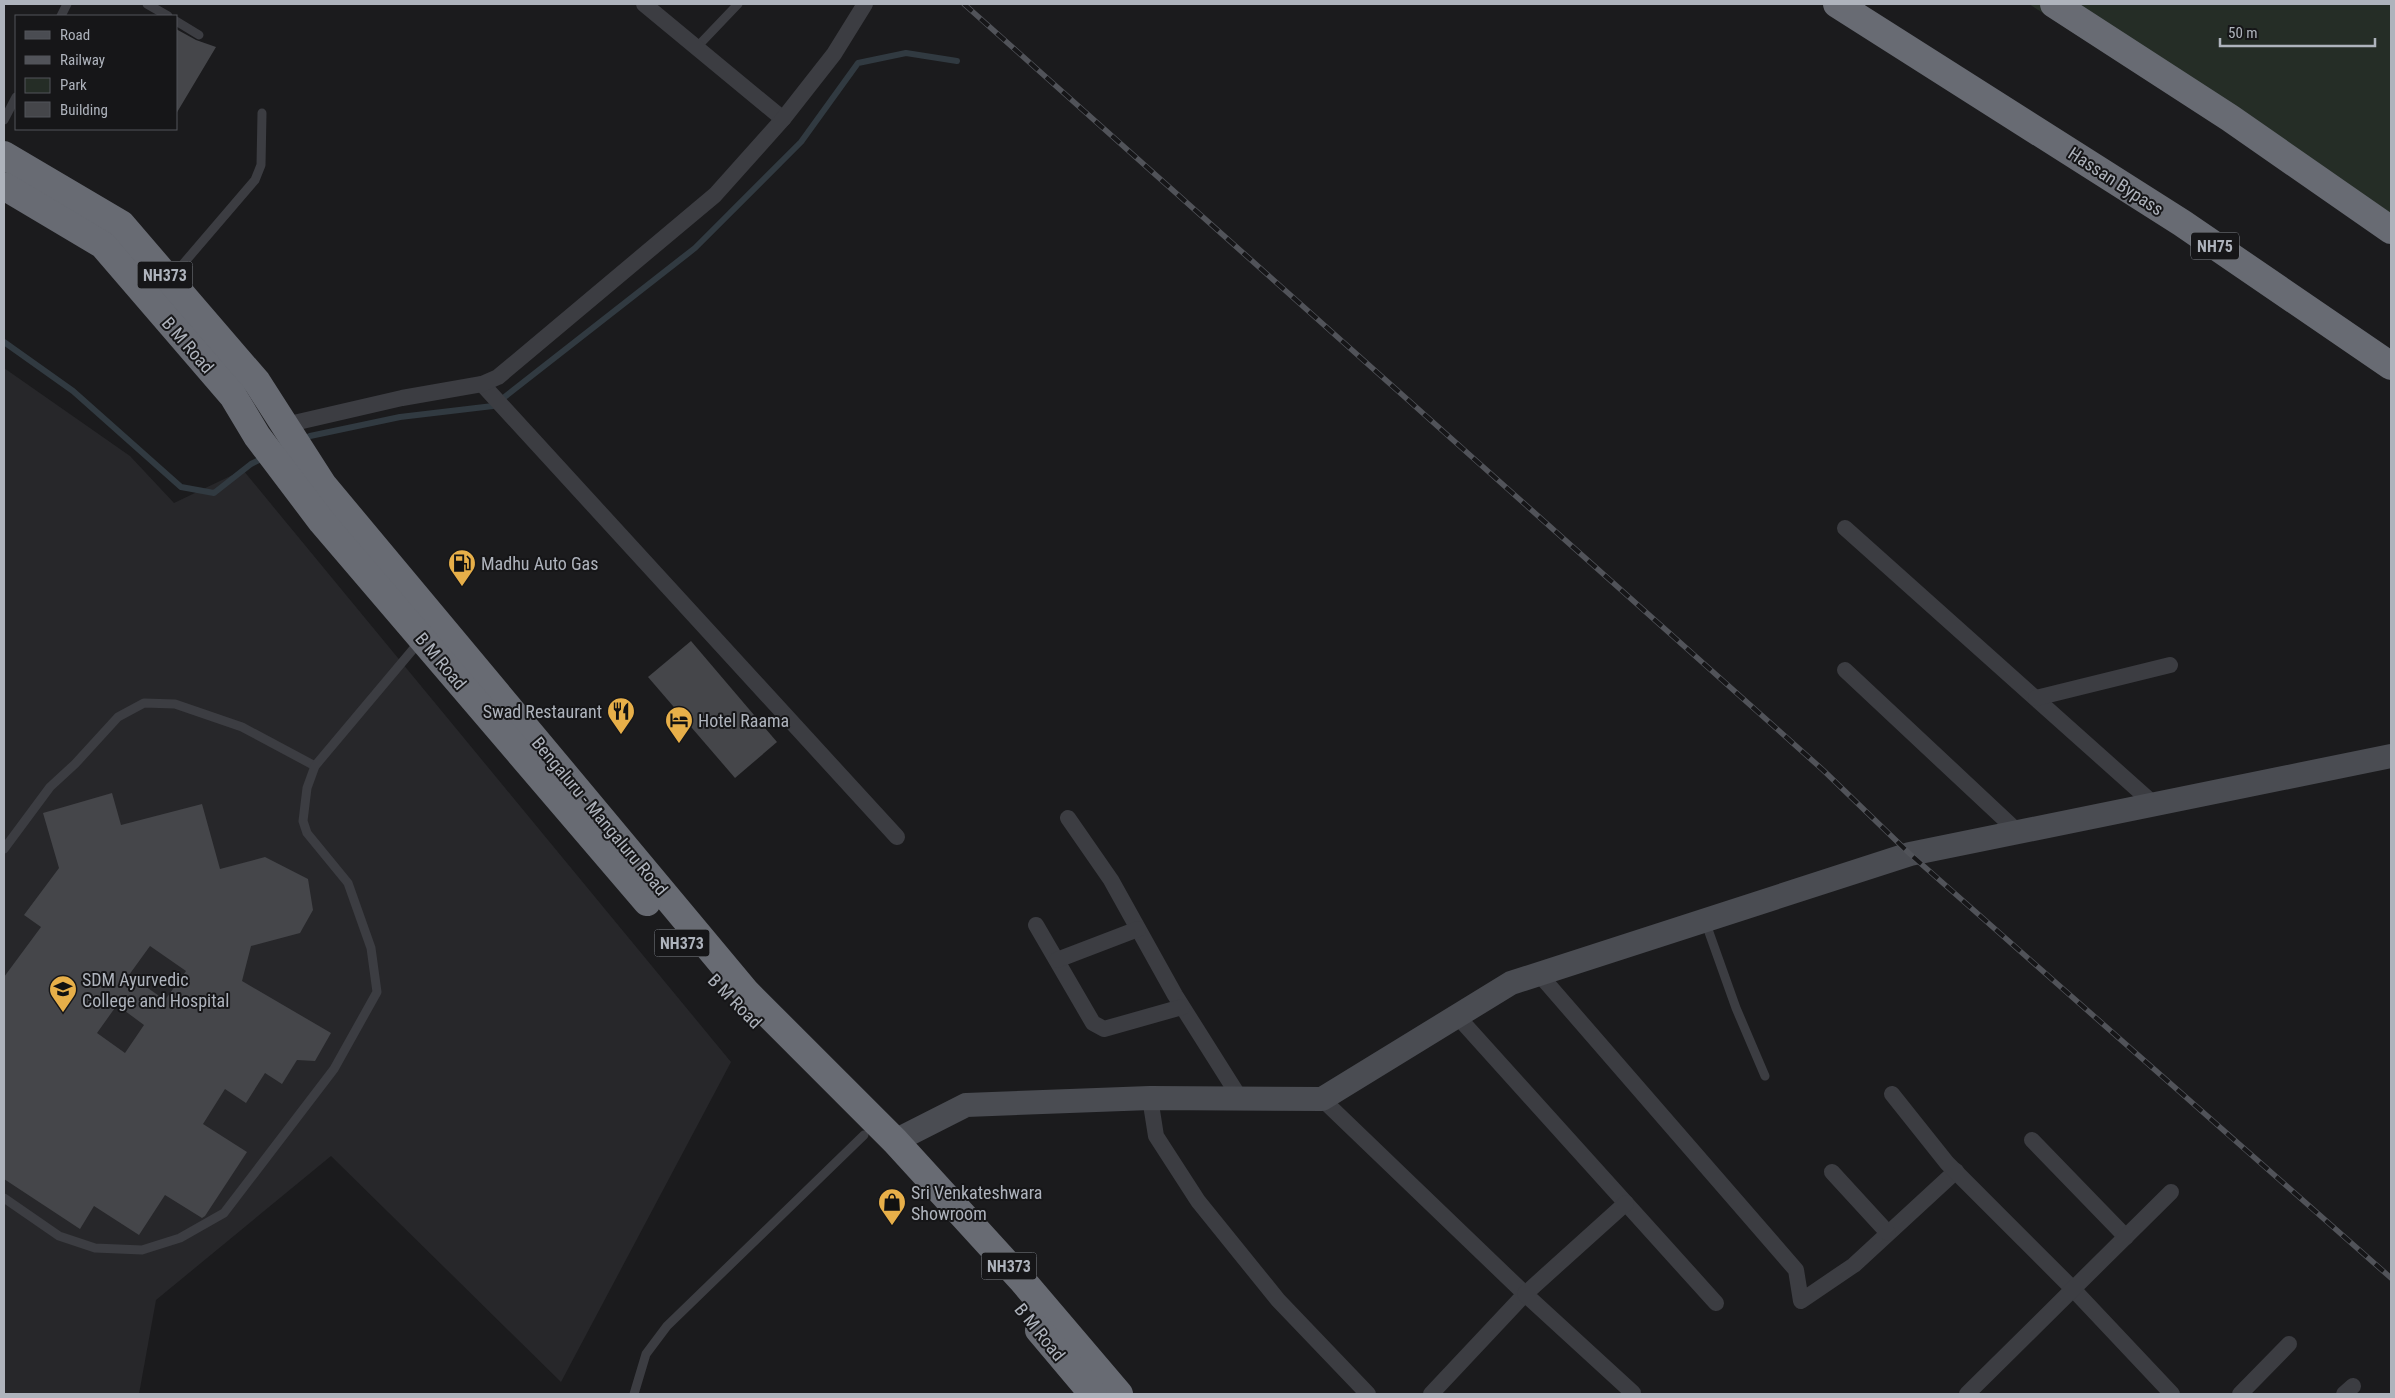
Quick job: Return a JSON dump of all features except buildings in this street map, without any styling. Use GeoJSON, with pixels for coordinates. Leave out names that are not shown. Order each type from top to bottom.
{"type":"FeatureCollection","features":[{"type":"Feature","properties":{"kind":"highway","name":"Hassan Bypass"},"geometry":{"type":"LineString","coordinates":[[1836,4],[2182,223],[2391,366]]}},
{"type":"Feature","properties":{"kind":"highway"},"geometry":{"type":"LineString","coordinates":[[2054,4],[2230,118],[2391,230]]}},
{"type":"Feature","properties":{"kind":"highway","name":"Bengaluru - Mangaluru Road"},"geometry":{"type":"LineString","coordinates":[[4,155],[121,224],[257,382],[288,430],[300,472],[323,485],[746,992],[895,1142],[1021,1279],[1110,1393]]}},
{"type":"Feature","properties":{"kind":"highway","name":"B M Road"},"geometry":{"type":"LineString","coordinates":[[4,186],[103,245],[232,396],[265,446],[300,472],[322,522],[718,985],[864,1135],[1022,1309],[1060,1355],[1110,1393]]}},
{"type":"Feature","properties":{"kind":"highway"},"geometry":{"type":"LineString","coordinates":[[44,210],[58,186]]}},
{"type":"Feature","properties":{"kind":"highway"},"geometry":{"type":"LineString","coordinates":[[1060,1355],[1067,1394]]}},
{"type":"Feature","properties":{"kind":"main road"},"geometry":{"type":"LineString","coordinates":[[895,1142],[966,1105],[1150,1098],[1322,1099],[1511,983],[1910,854],[2017,831],[2156,806],[2391,756]]}},
{"type":"Feature","properties":{"kind":"street"},"geometry":{"type":"LineString","coordinates":[[646,4],[783,120]]}},
{"type":"Feature","properties":{"kind":"street"},"geometry":{"type":"LineString","coordinates":[[288,430],[402,398],[482,384],[498,377],[715,195],[783,120],[834,54],[865,4]]}},
{"type":"Feature","properties":{"kind":"street"},"geometry":{"type":"LineString","coordinates":[[482,384],[897,837]]}},
{"type":"Feature","properties":{"kind":"street"},"geometry":{"type":"LineString","coordinates":[[1844,528],[2156,806]]}},
{"type":"Feature","properties":{"kind":"street"},"geometry":{"type":"LineString","coordinates":[[2036,698],[2170,665]]}},
{"type":"Feature","properties":{"kind":"street"},"geometry":{"type":"LineString","coordinates":[[1845,670],[2017,831]]}},
{"type":"Feature","properties":{"kind":"street"},"geometry":{"type":"LineString","coordinates":[[1068,818],[1111,880],[1182,1006],[1240,1098]]}},
{"type":"Feature","properties":{"kind":"street"},"geometry":{"type":"LineString","coordinates":[[1036,925],[1093,1023],[1099,1027],[1104,1029],[1182,1006]]}},
{"type":"Feature","properties":{"kind":"street"},"geometry":{"type":"LineString","coordinates":[[1057,960],[1138,929]]}},
{"type":"Feature","properties":{"kind":"street"},"geometry":{"type":"LineString","coordinates":[[1539,974],[1796,1270],[1801,1301],[1854,1265],[1956,1171]]}},
{"type":"Feature","properties":{"kind":"street"},"geometry":{"type":"LineString","coordinates":[[1457,1016],[1716,1303]]}},
{"type":"Feature","properties":{"kind":"street"},"geometry":{"type":"LineString","coordinates":[[1892,1094],[1956,1171],[2073,1289],[2172,1394]]}},
{"type":"Feature","properties":{"kind":"street"},"geometry":{"type":"LineString","coordinates":[[1150,1098],[1156,1136],[1198,1201],[1278,1300],[1368,1394]]}},
{"type":"Feature","properties":{"kind":"street"},"geometry":{"type":"LineString","coordinates":[[1322,1099],[1525,1294],[1633,1393]]}},
{"type":"Feature","properties":{"kind":"street"},"geometry":{"type":"LineString","coordinates":[[2032,1140],[2126,1237]]}},
{"type":"Feature","properties":{"kind":"street"},"geometry":{"type":"LineString","coordinates":[[1832,1172],[1888,1233]]}},
{"type":"Feature","properties":{"kind":"street"},"geometry":{"type":"LineString","coordinates":[[1974,1392],[2073,1289],[2171,1192]]}},
{"type":"Feature","properties":{"kind":"street"},"geometry":{"type":"LineString","coordinates":[[1431,1394],[1525,1294],[1626,1203]]}},
{"type":"Feature","properties":{"kind":"street"},"geometry":{"type":"LineString","coordinates":[[2240,1394],[2289,1344]]}},
{"type":"Feature","properties":{"kind":"lane"},"geometry":{"type":"LineString","coordinates":[[147,4],[166,15]]}},
{"type":"Feature","properties":{"kind":"lane"},"geometry":{"type":"LineString","coordinates":[[697,47],[738,4]]}},
{"type":"Feature","properties":{"kind":"lane"},"geometry":{"type":"LineString","coordinates":[[178,22],[200,35]]}},
{"type":"Feature","properties":{"kind":"lane"},"geometry":{"type":"LineString","coordinates":[[4,120],[15,99]]}},
{"type":"Feature","properties":{"kind":"lane"},"geometry":{"type":"LineString","coordinates":[[169,280],[255,180],[261,166],[262,112]]}},
{"type":"Feature","properties":{"kind":"lane"},"geometry":{"type":"LineString","coordinates":[[4,1198],[59,1236],[94,1248],[142,1250],[180,1238],[224,1213],[334,1070],[377,992],[371,948],[348,883],[307,833],[303,822],[307,788],[314,766],[422,639]]}},
{"type":"Feature","properties":{"kind":"lane"},"geometry":{"type":"LineString","coordinates":[[4,849],[50,787],[75,764],[118,717],[144,703],[175,704],[242,727],[314,766]]}},
{"type":"Feature","properties":{"kind":"lane"},"geometry":{"type":"LineString","coordinates":[[1704,921],[1736,1008],[1765,1076]]}},
{"type":"Feature","properties":{"kind":"lane"},"geometry":{"type":"LineString","coordinates":[[634,1394],[646,1354],[667,1326],[864,1135]]}},
{"type":"Feature","properties":{"kind":"shaded area"},"geometry":{"type":"Polygon","coordinates":[[[4,368],[130,456],[174,503],[243,470],[731,1062],[561,1382],[331,1156],[156,1300],[139,1394],[4,1394],[4,368]]]}},
{"type":"Feature","properties":{"kind":"green space"},"geometry":{"type":"Polygon","coordinates":[[[2029,4],[2391,4],[2391,238],[2029,4]]]}},
{"type":"Feature","properties":{"kind":"waterway"},"geometry":{"type":"LineString","coordinates":[[301,440],[310,436],[400,417],[493,406],[695,248],[801,142],[858,63],[906,53],[957,61]]}},
{"type":"Feature","properties":{"kind":"waterway"},"geometry":{"type":"LineString","coordinates":[[4,342],[73,391],[181,487],[214,493],[251,464],[265,457]]}},
{"type":"Feature","properties":{"kind":"railway"},"geometry":{"type":"LineString","coordinates":[[964,4],[1823,770],[1910,854],[2391,1278]]}},
{"type":"Feature","properties":{"kind":"place","name":"Madhu Auto Gas"},"geometry":{"type":"Point","coordinates":[462,587]}},
{"type":"Feature","properties":{"kind":"place","name":"Swad Restaurant"},"geometry":{"type":"Point","coordinates":[621,735]}},
{"type":"Feature","properties":{"kind":"place","name":"Hotel Raama"},"geometry":{"type":"Point","coordinates":[679,744]}},
{"type":"Feature","properties":{"kind":"place","name":"SDM Ayurvedic College and Hospital"},"geometry":{"type":"Point","coordinates":[63,1013]}},
{"type":"Feature","properties":{"kind":"place","name":"Sri Venkateshwara Showroom"},"geometry":{"type":"Point","coordinates":[892,1226]}}]}
